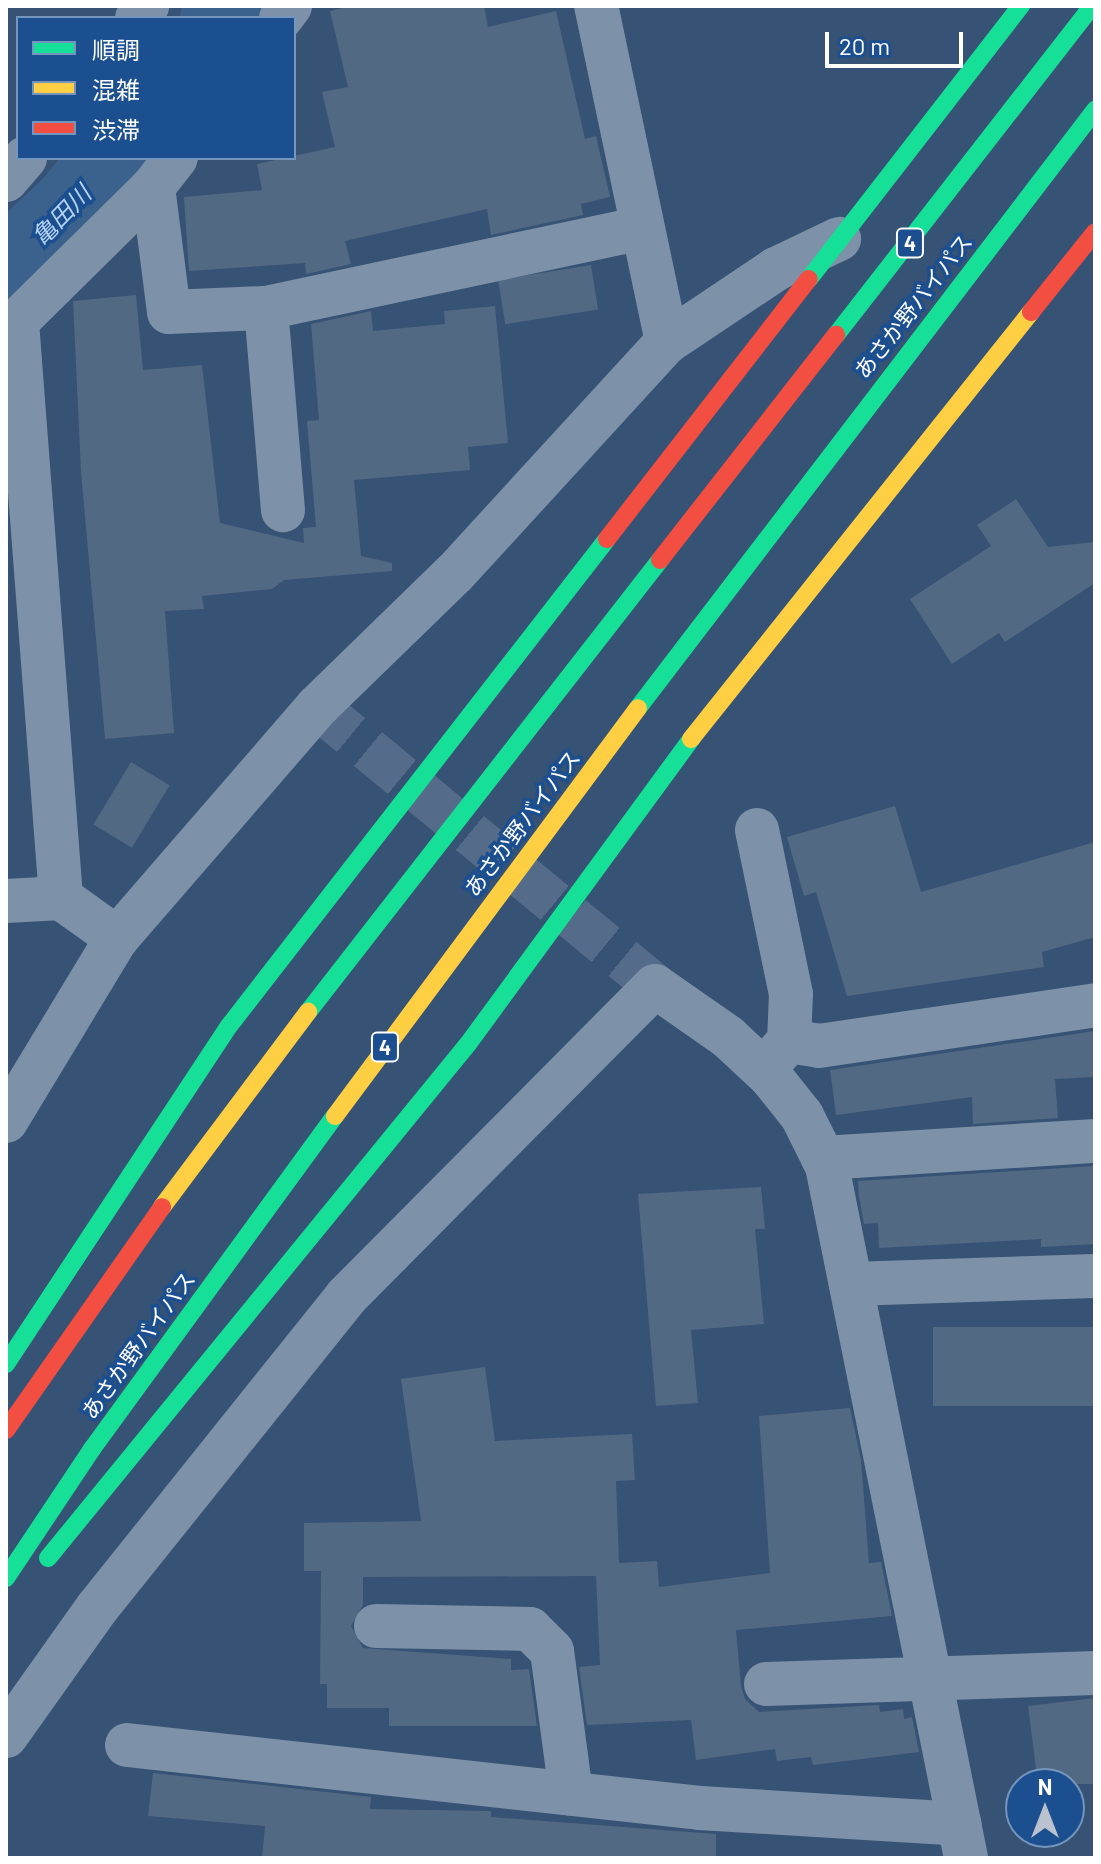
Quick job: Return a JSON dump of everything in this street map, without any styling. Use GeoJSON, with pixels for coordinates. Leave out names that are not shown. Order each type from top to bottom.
{"type":"FeatureCollection","features":[{"type":"Feature","properties":{"kind":"highway"},"geometry":{"type":"LineString","coordinates":[[6,1364],[229,1026],[1021,6]]}},
{"type":"Feature","properties":{"kind":"highway","name":"あさか野バイパス"},"geometry":{"type":"LineString","coordinates":[[6,1430],[216,1130],[727,480],[1092,6]]}},
{"type":"Feature","properties":{"kind":"highway","name":"あさか野バイパス"},"geometry":{"type":"LineString","coordinates":[[6,1578],[101,1437],[775,524],[1095,110]]}},
{"type":"Feature","properties":{"kind":"highway"},"geometry":{"type":"LineString","coordinates":[[27,1583],[468,1044],[687,744],[1095,232]]}},
{"type":"Feature","properties":{"kind":"street"},"geometry":{"type":"LineString","coordinates":[[596,6],[667,342]]}},
{"type":"Feature","properties":{"kind":"street"},"geometry":{"type":"LineString","coordinates":[[6,180],[23,160]]}},
{"type":"Feature","properties":{"kind":"street"},"geometry":{"type":"LineString","coordinates":[[164,173],[169,312],[266,308],[643,228]]}},
{"type":"Feature","properties":{"kind":"street"},"geometry":{"type":"LineString","coordinates":[[61,898],[24,660],[12,327],[164,173]]}},
{"type":"Feature","properties":{"kind":"street"},"geometry":{"type":"LineString","coordinates":[[6,1121],[117,938],[317,707],[455,573],[667,342],[776,269],[839,239]]}},
{"type":"Feature","properties":{"kind":"street"},"geometry":{"type":"LineString","coordinates":[[266,308],[283,510]]}},
{"type":"Feature","properties":{"kind":"street"},"geometry":{"type":"LineString","coordinates":[[127,1745],[963,1841],[934,1682],[823,1158],[790,1099],[776,1055],[791,994],[757,830]]}},
{"type":"Feature","properties":{"kind":"street"},"geometry":{"type":"LineString","coordinates":[[6,901],[61,898],[117,938]]}},
{"type":"Feature","properties":{"kind":"street"},"geometry":{"type":"LineString","coordinates":[[6,1736],[97,1608],[346,1297],[655,986],[776,1055],[1095,1005]]}},
{"type":"Feature","properties":{"kind":"street"},"geometry":{"type":"LineString","coordinates":[[823,1158],[1095,1141]]}},
{"type":"Feature","properties":{"kind":"street"},"geometry":{"type":"LineString","coordinates":[[851,1284],[1095,1276]]}},
{"type":"Feature","properties":{"kind":"street"},"geometry":{"type":"LineString","coordinates":[[376,1626],[530,1629],[552,1651],[571,1794]]}},
{"type":"Feature","properties":{"kind":"street"},"geometry":{"type":"LineString","coordinates":[[766,1684],[934,1682],[1095,1673]]}},
{"type":"Feature","properties":{"kind":"building"},"geometry":{"type":"Polygon","coordinates":[[[350,6],[484,6],[488,27],[556,11],[585,139],[596,136],[610,197],[581,204],[583,215],[491,235],[487,209],[345,241],[351,264],[306,274],[305,263],[189,271],[184,197],[262,190],[257,164],[296,160],[296,156],[335,147],[322,92],[348,87],[330,11],[350,6]]]}},
{"type":"Feature","properties":{"kind":"building"},"geometry":{"type":"Polygon","coordinates":[[[591,265],[598,309],[505,324],[498,280],[591,265]]]}},
{"type":"Feature","properties":{"kind":"building"},"geometry":{"type":"Polygon","coordinates":[[[136,295],[143,370],[202,365],[220,523],[304,543],[303,528],[316,527],[307,421],[319,420],[311,324],[371,311],[373,331],[445,324],[444,311],[495,306],[508,443],[468,447],[470,470],[354,480],[361,556],[392,563],[392,571],[284,580],[272,589],[202,596],[204,609],[165,611],[174,733],[105,739],[81,472],[73,301],[136,295]]]}},
{"type":"Feature","properties":{"kind":"building"},"geometry":{"type":"Polygon","coordinates":[[[1016,499],[1048,547],[1095,542],[1095,583],[1005,642],[999,633],[952,664],[910,599],[991,546],[977,525],[1016,499]]]}},
{"type":"Feature","properties":{"kind":"building"},"geometry":{"type":"Polygon","coordinates":[[[131,762],[170,785],[132,848],[93,825],[131,762]]]}},
{"type":"Feature","properties":{"kind":"building"},"geometry":{"type":"Polygon","coordinates":[[[895,806],[921,892],[1095,842],[1095,937],[1042,952],[1044,967],[847,996],[816,892],[804,896],[787,837],[895,806]]]}},
{"type":"Feature","properties":{"kind":"building"},"geometry":{"type":"Polygon","coordinates":[[[1095,1031],[1095,1077],[1055,1079],[1058,1118],[973,1124],[972,1097],[836,1115],[830,1070],[1095,1031]]]}},
{"type":"Feature","properties":{"kind":"building"},"geometry":{"type":"Polygon","coordinates":[[[1095,1166],[1095,1244],[1041,1247],[1041,1239],[879,1248],[878,1223],[864,1224],[858,1181],[1095,1166]]]}},
{"type":"Feature","properties":{"kind":"building"},"geometry":{"type":"Polygon","coordinates":[[[761,1187],[765,1229],[755,1229],[764,1324],[691,1330],[698,1403],[656,1406],[638,1194],[761,1187]]]}},
{"type":"Feature","properties":{"kind":"building"},"geometry":{"type":"Polygon","coordinates":[[[933,1327],[1095,1327],[1095,1406],[933,1406],[933,1327]]]}},
{"type":"Feature","properties":{"kind":"building"},"geometry":{"type":"Polygon","coordinates":[[[485,1367],[495,1441],[632,1434],[635,1480],[616,1481],[619,1563],[657,1561],[659,1587],[770,1573],[759,1416],[850,1408],[861,1460],[869,1563],[881,1562],[892,1616],[736,1630],[741,1686],[745,1699],[759,1712],[879,1705],[880,1712],[903,1709],[904,1719],[912,1717],[919,1752],[813,1765],[811,1757],[777,1761],[775,1749],[696,1760],[691,1720],[587,1725],[579,1667],[600,1665],[596,1576],[363,1577],[363,1605],[351,1626],[363,1648],[511,1659],[511,1670],[529,1669],[537,1726],[389,1726],[389,1708],[327,1708],[327,1684],[320,1684],[321,1571],[304,1571],[304,1523],[421,1521],[401,1379],[485,1367]]]}},
{"type":"Feature","properties":{"kind":"building"},"geometry":{"type":"Polygon","coordinates":[[[1095,1698],[1095,1784],[1085,1784],[1085,1768],[1036,1768],[1028,1706],[1095,1698]]]}},
{"type":"Feature","properties":{"kind":"building"},"geometry":{"type":"Polygon","coordinates":[[[153,1773],[371,1797],[370,1809],[491,1811],[491,1817],[716,1834],[716,1858],[262,1858],[265,1826],[148,1816],[153,1773]]]}},
{"type":"Feature","properties":{"kind":"waterway","name":"亀田川"},"geometry":{"type":"LineString","coordinates":[[222,16],[230,6]]}},
{"type":"Feature","properties":{"kind":"waterway","name":"亀田川"},"geometry":{"type":"LineString","coordinates":[[6,269],[73,207],[110,160]]}},
{"type":"Feature","properties":{"kind":"tunnel"},"geometry":{"type":"LineString","coordinates":[[317,707],[655,986]]}},
{"type":"Feature","properties":{"kind":"traffic: fast"},"geometry":{"type":"LineString","coordinates":[[809,279],[1021,6]]}},
{"type":"Feature","properties":{"kind":"traffic: fast"},"geometry":{"type":"LineString","coordinates":[[836,335],[1092,6]]}},
{"type":"Feature","properties":{"kind":"traffic: fast"},"geometry":{"type":"LineString","coordinates":[[638,708],[1095,110]]}},
{"type":"Feature","properties":{"kind":"traffic: fast"},"geometry":{"type":"LineString","coordinates":[[6,1364],[229,1026],[607,539]]}},
{"type":"Feature","properties":{"kind":"traffic: fast"},"geometry":{"type":"LineString","coordinates":[[308,1012],[660,560]]}},
{"type":"Feature","properties":{"kind":"traffic: fast"},"geometry":{"type":"LineString","coordinates":[[48,1558],[468,1044],[691,739]]}},
{"type":"Feature","properties":{"kind":"traffic: fast"},"geometry":{"type":"LineString","coordinates":[[6,1578],[92,1449],[335,1116]]}},
{"type":"Feature","properties":{"kind":"traffic: slow"},"geometry":{"type":"LineString","coordinates":[[691,739],[1031,312]]}},
{"type":"Feature","properties":{"kind":"traffic: slow"},"geometry":{"type":"LineString","coordinates":[[335,1116],[638,708]]}},
{"type":"Feature","properties":{"kind":"traffic: slow"},"geometry":{"type":"LineString","coordinates":[[162,1207],[308,1012]]}},
{"type":"Feature","properties":{"kind":"traffic: jam"},"geometry":{"type":"LineString","coordinates":[[1031,312],[1095,232]]}},
{"type":"Feature","properties":{"kind":"traffic: jam"},"geometry":{"type":"LineString","coordinates":[[607,539],[809,279]]}},
{"type":"Feature","properties":{"kind":"traffic: jam"},"geometry":{"type":"LineString","coordinates":[[660,560],[836,335]]}},
{"type":"Feature","properties":{"kind":"traffic: jam"},"geometry":{"type":"LineString","coordinates":[[6,1430],[162,1207]]}}]}
